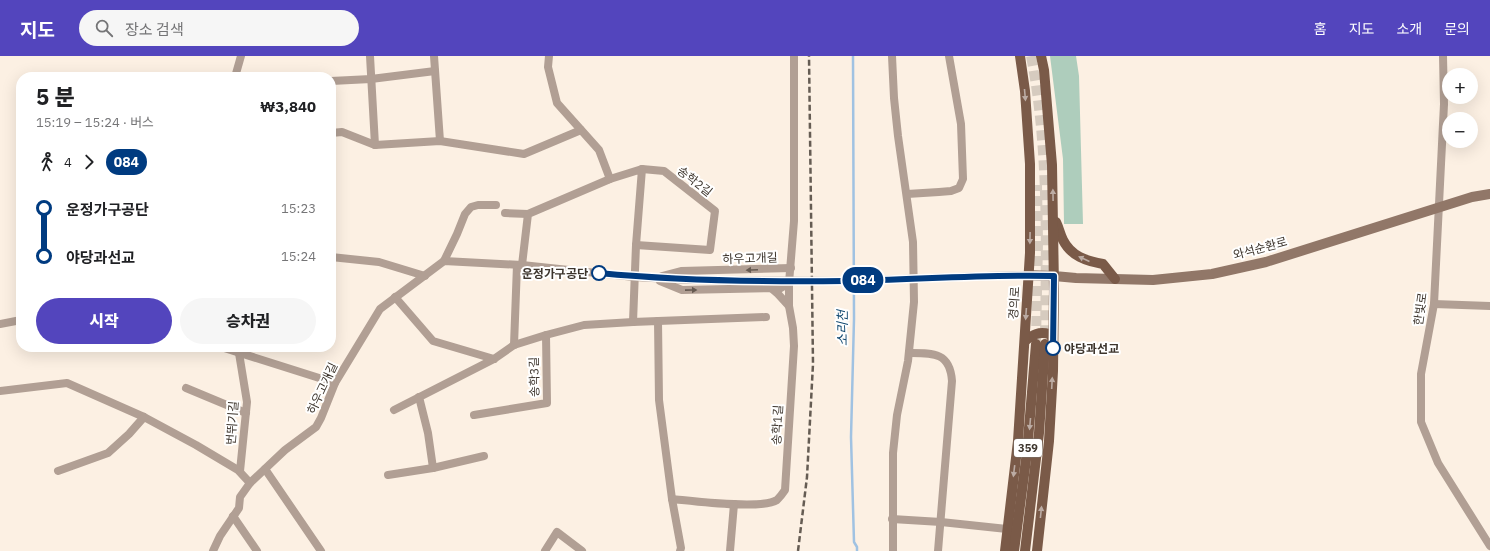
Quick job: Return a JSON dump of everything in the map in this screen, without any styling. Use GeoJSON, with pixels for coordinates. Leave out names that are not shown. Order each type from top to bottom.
{"type":"FeatureCollection","features":[{"type":"Feature","properties":{"kind":"main road","name":"경의로"},"geometry":{"type":"LineString","coordinates":[[1005,551],[1018,442],[1029,275],[1030,164],[1025,91],[1020,56]]}},
{"type":"Feature","properties":{"kind":"main road"},"geometry":{"type":"LineString","coordinates":[[1036,551],[1049,441],[1053,371],[1045,342],[1054,276],[1052,165],[1047,97],[1041,56]]}},
{"type":"Feature","properties":{"kind":"main road"},"geometry":{"type":"LineString","coordinates":[[1053,217],[1068,248],[1076,255],[1091,262],[1104,264],[1115,279]]}},
{"type":"Feature","properties":{"kind":"main road"},"geometry":{"type":"LineString","coordinates":[[1025,341],[1037,333],[1049,334],[1045,342]]}},
{"type":"Feature","properties":{"kind":"main road","name":"359"},"geometry":{"type":"LineString","coordinates":[[1014,551],[1027,452],[1045,342]]}},
{"type":"Feature","properties":{"kind":"main road","name":"359"},"geometry":{"type":"LineString","coordinates":[[1025,551],[1039,433],[1045,342]]}},
{"type":"Feature","properties":{"kind":"street"},"geometry":{"type":"LineString","coordinates":[[236,72],[241,56]]}},
{"type":"Feature","properties":{"kind":"street"},"geometry":{"type":"LineString","coordinates":[[370,56],[375,145]]}},
{"type":"Feature","properties":{"kind":"street"},"geometry":{"type":"LineString","coordinates":[[434,56],[440,141]]}},
{"type":"Feature","properties":{"kind":"street"},"geometry":{"type":"LineString","coordinates":[[549,56],[548,67],[557,103],[599,150],[610,179]]}},
{"type":"Feature","properties":{"kind":"street"},"geometry":{"type":"LineString","coordinates":[[791,268],[794,220],[794,56]]}},
{"type":"Feature","properties":{"kind":"street"},"geometry":{"type":"LineString","coordinates":[[892,56],[898,136],[913,242],[914,302],[909,353],[897,415],[893,453],[893,551]]}},
{"type":"Feature","properties":{"kind":"street"},"geometry":{"type":"LineString","coordinates":[[907,194],[951,191],[959,188],[963,179],[961,124],[948,56]]}},
{"type":"Feature","properties":{"kind":"street","name":"한빛로"},"geometry":{"type":"LineString","coordinates":[[1443,56],[1444,104],[1434,304],[1421,374],[1421,422],[1438,463],[1490,546]]}},
{"type":"Feature","properties":{"kind":"street"},"geometry":{"type":"LineString","coordinates":[[336,81],[371,79],[435,71]]}},
{"type":"Feature","properties":{"kind":"street"},"geometry":{"type":"LineString","coordinates":[[336,133],[342,132],[375,145],[440,141],[524,154],[581,130]]}},
{"type":"Feature","properties":{"kind":"street"},"geometry":{"type":"LineString","coordinates":[[633,322],[634,277],[642,169]]}},
{"type":"Feature","properties":{"kind":"street","name":"송학2길"},"geometry":{"type":"LineString","coordinates":[[528,214],[610,179],[642,169],[664,171],[714,211],[710,250],[636,245]]}},
{"type":"Feature","properties":{"kind":"street","name":"와석순환로"},"geometry":{"type":"LineString","coordinates":[[1029,275],[1153,280],[1212,274],[1266,262],[1439,207],[1472,197],[1490,194]]}},
{"type":"Feature","properties":{"kind":"street","name":"하우고개길"},"geometry":{"type":"LineString","coordinates":[[213,551],[220,536],[239,508],[240,498],[250,483],[285,450],[316,427],[321,418],[334,383],[380,308],[444,261],[457,234],[464,214],[471,207],[478,205],[496,205]]}},
{"type":"Feature","properties":{"kind":"street"},"geometry":{"type":"LineString","coordinates":[[504,213],[528,214],[519,265]]}},
{"type":"Feature","properties":{"kind":"street"},"geometry":{"type":"LineString","coordinates":[[336,258],[378,262],[425,276]]}},
{"type":"Feature","properties":{"kind":"street","name":"하우고개길"},"geometry":{"type":"LineString","coordinates":[[444,261],[519,265],[634,277],[688,280],[846,281],[1029,275]]}},
{"type":"Feature","properties":{"kind":"street","name":"송학3길"},"geometry":{"type":"LineString","coordinates":[[514,345],[519,265]]}},
{"type":"Feature","properties":{"kind":"street","name":"하우고개길"},"geometry":{"type":"LineString","coordinates":[[791,268],[789,283],[779,289],[682,290],[654,278],[681,271],[791,268]]}},
{"type":"Feature","properties":{"kind":"street","name":"송학1길"},"geometry":{"type":"LineString","coordinates":[[672,498],[734,504],[770,502],[777,500],[785,490],[794,346],[793,328],[789,306],[789,283]]}},
{"type":"Feature","properties":{"kind":"street"},"geometry":{"type":"LineString","coordinates":[[771,288],[789,306]]}},
{"type":"Feature","properties":{"kind":"street"},"geometry":{"type":"LineString","coordinates":[[395,297],[432,341],[494,359]]}},
{"type":"Feature","properties":{"kind":"street"},"geometry":{"type":"LineString","coordinates":[[1434,304],[1490,306]]}},
{"type":"Feature","properties":{"kind":"street"},"geometry":{"type":"LineString","coordinates":[[546,335],[584,325],[766,317]]}},
{"type":"Feature","properties":{"kind":"street"},"geometry":{"type":"LineString","coordinates":[[0,324],[16,321]]}},
{"type":"Feature","properties":{"kind":"street"},"geometry":{"type":"LineString","coordinates":[[658,321],[658,400],[672,498],[681,548],[680,551]]}},
{"type":"Feature","properties":{"kind":"street","name":"송학3길"},"geometry":{"type":"LineString","coordinates":[[394,410],[494,359],[514,345],[546,335],[547,403],[474,415]]}},
{"type":"Feature","properties":{"kind":"street","name":"번뛰기길"},"geometry":{"type":"LineString","coordinates":[[239,352],[247,402],[240,471]]}},
{"type":"Feature","properties":{"kind":"street"},"geometry":{"type":"LineString","coordinates":[[245,352],[334,383]]}},
{"type":"Feature","properties":{"kind":"street"},"geometry":{"type":"LineString","coordinates":[[909,353],[932,353],[940,356],[948,363],[952,370],[938,551]]}},
{"type":"Feature","properties":{"kind":"street"},"geometry":{"type":"LineString","coordinates":[[0,391],[67,382],[144,417],[196,445],[240,471],[250,483]]}},
{"type":"Feature","properties":{"kind":"street"},"geometry":{"type":"LineString","coordinates":[[186,388],[246,413]]}},
{"type":"Feature","properties":{"kind":"street"},"geometry":{"type":"LineString","coordinates":[[419,397],[428,432],[433,468]]}},
{"type":"Feature","properties":{"kind":"street"},"geometry":{"type":"LineString","coordinates":[[58,471],[108,453],[129,434],[144,417]]}},
{"type":"Feature","properties":{"kind":"street"},"geometry":{"type":"LineString","coordinates":[[388,475],[433,468],[484,456]]}},
{"type":"Feature","properties":{"kind":"street"},"geometry":{"type":"LineString","coordinates":[[265,469],[321,551]]}},
{"type":"Feature","properties":{"kind":"street"},"geometry":{"type":"LineString","coordinates":[[730,551],[734,504]]}},
{"type":"Feature","properties":{"kind":"street"},"geometry":{"type":"LineString","coordinates":[[233,516],[257,551]]}},
{"type":"Feature","properties":{"kind":"street"},"geometry":{"type":"LineString","coordinates":[[892,519],[941,522],[1007,530]]}},
{"type":"Feature","properties":{"kind":"street"},"geometry":{"type":"LineString","coordinates":[[545,551],[557,532],[582,551]]}},
{"type":"Feature","properties":{"kind":"green space"},"geometry":{"type":"Polygon","coordinates":[[[1050,56],[1076,56],[1079,76],[1083,224],[1064,224],[1063,159],[1050,56]]]}},
{"type":"Feature","properties":{"kind":"waterway","name":"소리천"},"geometry":{"type":"LineString","coordinates":[[853,56],[854,319],[851,437],[854,542],[857,547],[857,551]]}},
{"type":"Feature","properties":{"kind":"tunnel"},"geometry":{"type":"LineString","coordinates":[[1031,56],[1037,91],[1044,162],[1046,233],[1045,340]]}},
{"type":"Feature","properties":{"kind":"tunnel"},"geometry":{"type":"LineString","coordinates":[[1036,341],[1038,242],[1037,185]]}},
{"type":"Feature","properties":{"kind":"railway"},"geometry":{"type":"LineString","coordinates":[[798,551],[807,477],[813,364],[809,56]]}},
{"type":"Feature","properties":{"kind":"bus line","name":"084"},"geometry":{"type":"LineString","coordinates":[[599,273],[634,277],[688,280],[846,281],[1014,275],[1054,276],[1053,348]]}},
{"type":"Feature","properties":{"kind":"place","name":"운정가구공단"},"geometry":{"type":"Point","coordinates":[599,273]}},
{"type":"Feature","properties":{"kind":"place","name":"야당과선교"},"geometry":{"type":"Point","coordinates":[1053,348]}}]}
